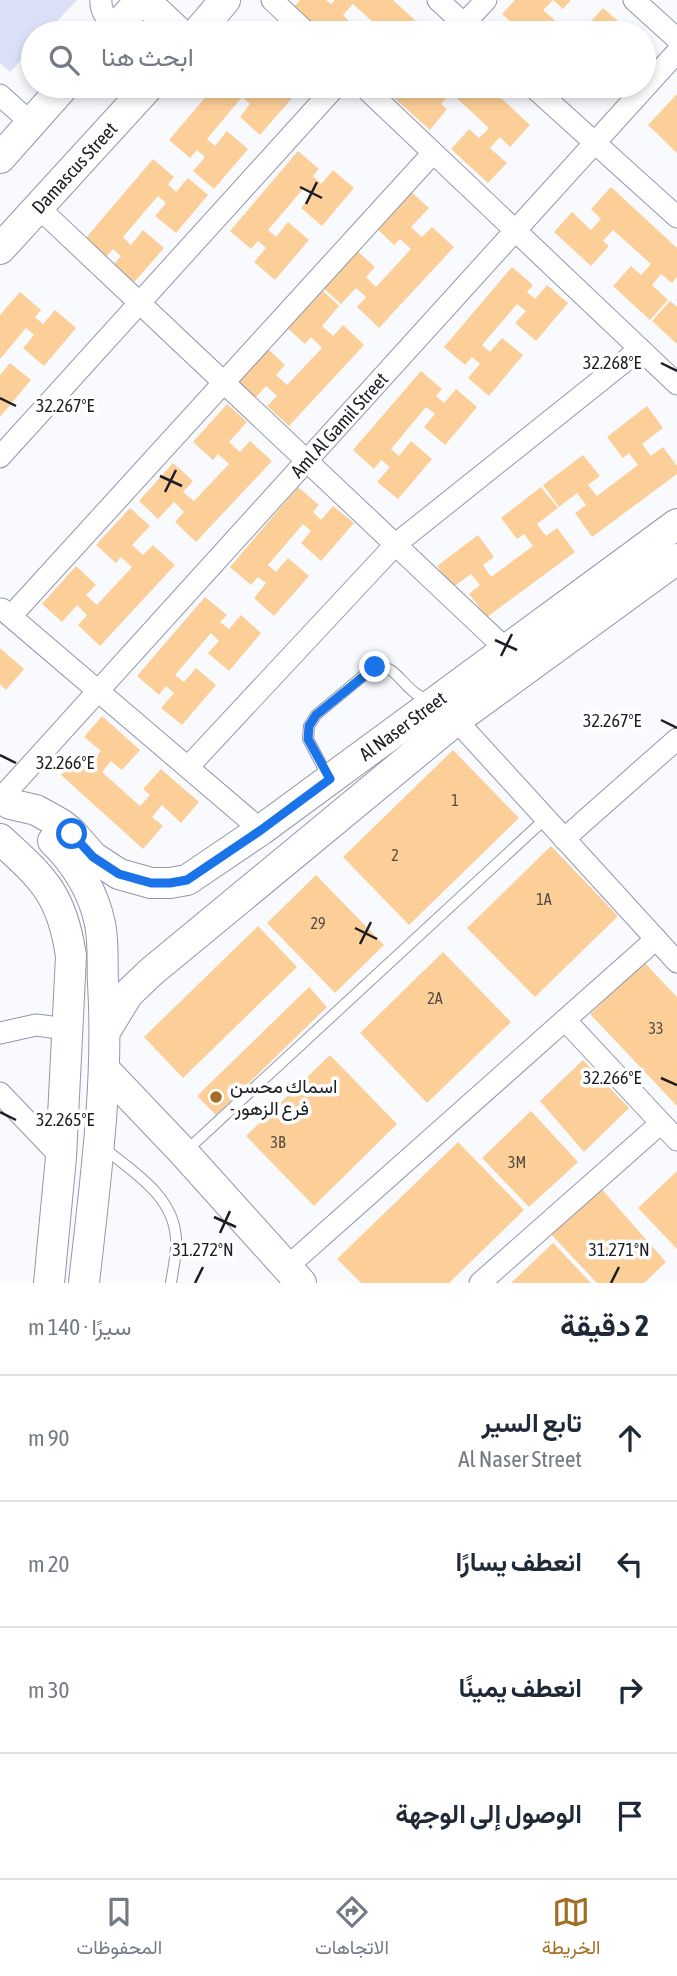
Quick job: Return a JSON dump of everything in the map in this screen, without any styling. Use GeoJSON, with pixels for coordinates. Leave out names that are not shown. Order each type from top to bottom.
{"type":"FeatureCollection","features":[{"type":"Feature","properties":{"kind":"street"},"geometry":{"type":"LineString","coordinates":[[101,0],[101,9],[108,21]]}},
{"type":"Feature","properties":{"kind":"street"},"geometry":{"type":"LineString","coordinates":[[122,21],[142,0],[166,21]]}},
{"type":"Feature","properties":{"kind":"street"},"geometry":{"type":"LineString","coordinates":[[207,21],[225,0]]}},
{"type":"Feature","properties":{"kind":"street"},"geometry":{"type":"LineString","coordinates":[[272,0],[294,21]]}},
{"type":"Feature","properties":{"kind":"street"},"geometry":{"type":"LineString","coordinates":[[438,0],[460,21]]}},
{"type":"Feature","properties":{"kind":"street"},"geometry":{"type":"LineString","coordinates":[[474,21],[486,0]]}},
{"type":"Feature","properties":{"kind":"street"},"geometry":{"type":"LineString","coordinates":[[634,0],[677,39]]}},
{"type":"Feature","properties":{"kind":"street","name":"Aml Al Gamil Street"},"geometry":{"type":"LineString","coordinates":[[656,75],[677,52]]}},
{"type":"Feature","properties":{"kind":"street"},"geometry":{"type":"LineString","coordinates":[[0,94],[31,123]]}},
{"type":"Feature","properties":{"kind":"street"},"geometry":{"type":"LineString","coordinates":[[0,158],[53,98]]}},
{"type":"Feature","properties":{"kind":"street","name":"Damascus Street"},"geometry":{"type":"LineString","coordinates":[[0,249],[138,98]]}},
{"type":"Feature","properties":{"kind":"street"},"geometry":{"type":"LineString","coordinates":[[0,457],[325,98]]}},
{"type":"Feature","properties":{"kind":"street"},"geometry":{"type":"LineString","coordinates":[[376,98],[677,384]]}},
{"type":"Feature","properties":{"kind":"street"},"geometry":{"type":"LineString","coordinates":[[546,98],[677,217]]}},
{"type":"Feature","properties":{"kind":"street","name":"Aml Al Gamil Street"},"geometry":{"type":"LineString","coordinates":[[4,799],[635,98]]}},
{"type":"Feature","properties":{"kind":"street"},"geometry":{"type":"LineString","coordinates":[[261,830],[6,612],[224,382],[433,153]]}},
{"type":"Feature","properties":{"kind":"street"},"geometry":{"type":"LineString","coordinates":[[38,207],[507,650]]}},
{"type":"Feature","properties":{"kind":"street"},"geometry":{"type":"LineString","coordinates":[[188,768],[396,544],[640,349]]}},
{"type":"Feature","properties":{"kind":"street","name":"Al Naser Street"},"geometry":{"type":"LineString","coordinates":[[106,1030],[128,994],[151,972],[447,710],[507,650],[677,524]]}},
{"type":"Feature","properties":{"kind":"street","name":"Al Naser Street"},"geometry":{"type":"LineString","coordinates":[[4,799],[36,810],[61,824],[105,867],[134,880],[170,883],[187,880],[330,779],[672,571]]}},
{"type":"Feature","properties":{"kind":"street"},"geometry":{"type":"LineString","coordinates":[[447,710],[677,962]]}},
{"type":"Feature","properties":{"kind":"street"},"geometry":{"type":"LineString","coordinates":[[564,839],[677,739]]}},
{"type":"Feature","properties":{"kind":"street"},"geometry":{"type":"LineString","coordinates":[[4,799],[62,850],[87,887],[100,926],[106,1030],[100,1144],[84,1283]]}},
{"type":"Feature","properties":{"kind":"street"},"geometry":{"type":"LineString","coordinates":[[0,839],[42,878],[57,902],[67,929],[71,956],[61,1157],[49,1283]]}},
{"type":"Feature","properties":{"kind":"street"},"geometry":{"type":"LineString","coordinates":[[104,1069],[294,1275],[565,1020],[656,939]]}},
{"type":"Feature","properties":{"kind":"street"},"geometry":{"type":"LineString","coordinates":[[565,1020],[677,1140]]}},
{"type":"Feature","properties":{"kind":"street"},"geometry":{"type":"LineString","coordinates":[[0,1033],[36,1025],[66,1029]]}},
{"type":"Feature","properties":{"kind":"street"},"geometry":{"type":"LineString","coordinates":[[0,1093],[61,1157]]}},
{"type":"Feature","properties":{"kind":"street"},"geometry":{"type":"LineString","coordinates":[[480,1283],[661,1123]]}},
{"type":"Feature","properties":{"kind":"lane"},"geometry":{"type":"LineString","coordinates":[[330,779],[308,739],[309,726],[316,715],[375,667],[391,670],[416,695],[447,710]]}},
{"type":"Feature","properties":{"kind":"lane"},"geometry":{"type":"LineString","coordinates":[[184,1153],[545,819]]}},
{"type":"Feature","properties":{"kind":"lane"},"geometry":{"type":"LineString","coordinates":[[100,1144],[159,1194],[169,1208],[175,1225],[176,1243],[171,1283]]}},
{"type":"Feature","properties":{"kind":"shaded area"},"geometry":{"type":"Polygon","coordinates":[[[0,0],[77,0],[57,21],[21,21],[21,60],[10,72],[0,63],[0,0]]]}},
{"type":"Feature","properties":{"kind":"building"},"geometry":{"type":"Polygon","coordinates":[[[300,0],[326,0],[331,4],[335,0],[393,0],[416,21],[372,21],[353,4],[343,15],[349,21],[310,21],[294,7],[300,0]]]}},
{"type":"Feature","properties":{"kind":"building"},"geometry":{"type":"Polygon","coordinates":[[[515,0],[553,0],[543,10],[555,21],[510,21],[502,14],[515,0]]]}},
{"type":"Feature","properties":{"kind":"building"},"geometry":{"type":"Polygon","coordinates":[[[553,0],[571,0],[563,9],[553,0]]]}},
{"type":"Feature","properties":{"kind":"building"},"geometry":{"type":"Polygon","coordinates":[[[603,8],[618,21],[591,21],[603,8]]]}},
{"type":"Feature","properties":{"kind":"building"},"geometry":{"type":"Polygon","coordinates":[[[677,94],[677,153],[648,125],[677,94]]]}},
{"type":"Feature","properties":{"kind":"building"},"geometry":{"type":"Polygon","coordinates":[[[205,98],[241,98],[207,139],[215,146],[227,131],[248,149],[214,189],[193,171],[205,157],[197,150],[190,158],[169,140],[205,98]]]}},
{"type":"Feature","properties":{"kind":"building"},"geometry":{"type":"Polygon","coordinates":[[[243,98],[292,98],[260,135],[240,117],[250,104],[243,98]]]}},
{"type":"Feature","properties":{"kind":"building"},"geometry":{"type":"Polygon","coordinates":[[[394,98],[446,98],[441,104],[447,109],[430,130],[394,98]]]}},
{"type":"Feature","properties":{"kind":"building"},"geometry":{"type":"Polygon","coordinates":[[[456,98],[501,98],[530,125],[510,147],[500,137],[490,148],[507,163],[488,183],[451,149],[469,129],[479,138],[489,128],[456,98]]]}},
{"type":"Feature","properties":{"kind":"building"},"geometry":{"type":"Polygon","coordinates":[[[298,151],[319,169],[313,176],[321,184],[333,170],[354,188],[322,226],[301,208],[312,195],[304,188],[268,230],[276,237],[288,222],[309,240],[275,280],[254,262],[266,248],[258,241],[251,249],[230,231],[298,151]]]}},
{"type":"Feature","properties":{"kind":"building"},"geometry":{"type":"Polygon","coordinates":[[[153,159],[174,177],[168,184],[176,192],[188,178],[208,195],[176,233],[155,216],[166,203],[158,196],[123,237],[131,245],[143,230],[164,248],[129,288],[109,270],[121,256],[113,249],[106,257],[85,239],[153,159]]]}},
{"type":"Feature","properties":{"kind":"building"},"geometry":{"type":"Polygon","coordinates":[[[611,187],[677,248],[677,277],[672,283],[661,274],[652,285],[668,300],[650,320],[613,286],[631,266],[641,275],[651,264],[613,230],[603,241],[609,246],[591,266],[554,232],[572,212],[591,230],[601,219],[591,209],[611,187]]]}},
{"type":"Feature","properties":{"kind":"building"},"geometry":{"type":"Polygon","coordinates":[[[409,190],[429,208],[411,227],[422,237],[432,227],[454,247],[379,328],[357,307],[366,297],[356,288],[341,304],[321,286],[355,249],[375,267],[366,277],[376,287],[411,249],[400,239],[394,245],[375,227],[409,190]]]}},
{"type":"Feature","properties":{"kind":"building"},"geometry":{"type":"Polygon","coordinates":[[[512,267],[533,285],[527,292],[535,299],[547,285],[568,303],[536,341],[515,323],[526,311],[517,304],[482,345],[490,352],[502,338],[523,355],[489,396],[468,378],[480,364],[472,357],[465,365],[444,347],[512,267]]]}},
{"type":"Feature","properties":{"kind":"building"},"geometry":{"type":"Polygon","coordinates":[[[320,288],[339,306],[322,326],[333,336],[343,325],[364,345],[289,426],[267,406],[277,396],[266,386],[251,403],[231,384],[266,347],[285,365],[276,375],[287,385],[322,348],[311,337],[305,344],[285,326],[320,288]]]}},
{"type":"Feature","properties":{"kind":"building"},"geometry":{"type":"Polygon","coordinates":[[[20,292],[41,310],[35,317],[43,324],[55,310],[76,328],[44,366],[23,348],[34,335],[26,328],[0,359],[0,315],[20,292]]]}},
{"type":"Feature","properties":{"kind":"building"},"geometry":{"type":"Polygon","coordinates":[[[670,301],[677,307],[677,344],[652,321],[670,301]]]}},
{"type":"Feature","properties":{"kind":"building"},"geometry":{"type":"Polygon","coordinates":[[[10,363],[31,380],[0,417],[0,375],[10,363]]]}},
{"type":"Feature","properties":{"kind":"building"},"geometry":{"type":"Polygon","coordinates":[[[421,371],[442,389],[436,396],[444,403],[456,389],[477,407],[445,445],[424,427],[435,414],[426,407],[391,449],[399,456],[411,441],[432,459],[398,499],[377,482],[390,467],[381,460],[374,469],[353,450],[421,371]]]}},
{"type":"Feature","properties":{"kind":"building"},"geometry":{"type":"Polygon","coordinates":[[[227,404],[247,422],[229,442],[240,452],[250,441],[272,461],[196,542],[175,522],[184,512],[174,502],[158,519],[139,501],[173,463],[193,481],[183,492],[194,501],[229,464],[218,454],[213,460],[193,442],[227,404]]]}},
{"type":"Feature","properties":{"kind":"building"},"geometry":{"type":"Polygon","coordinates":[[[647,406],[663,428],[642,444],[651,456],[663,447],[677,466],[677,474],[592,537],[575,513],[586,505],[577,493],[559,507],[543,485],[583,455],[600,476],[588,485],[597,496],[638,465],[629,453],[623,458],[607,437],[647,406]]]}},
{"type":"Feature","properties":{"kind":"building"},"geometry":{"type":"Polygon","coordinates":[[[298,487],[319,505],[313,512],[321,520],[333,506],[354,523],[321,561],[301,543],[311,531],[303,524],[268,565],[276,572],[288,558],[309,576],[274,616],[254,598],[266,583],[258,577],[251,585],[230,567],[298,487]]]}},
{"type":"Feature","properties":{"kind":"building"},"geometry":{"type":"Polygon","coordinates":[[[541,487],[558,508],[537,524],[546,536],[557,528],[575,552],[487,617],[469,594],[480,585],[471,574],[453,587],[437,566],[478,535],[494,557],[483,565],[491,577],[533,546],[524,534],[517,539],[501,518],[541,487]]]}},
{"type":"Feature","properties":{"kind":"building"},"geometry":{"type":"Polygon","coordinates":[[[130,508],[150,526],[132,545],[143,555],[153,545],[175,565],[100,646],[78,625],[87,615],[77,605],[62,622],[42,604],[76,566],[96,585],[86,595],[97,605],[132,567],[121,557],[116,563],[96,545],[130,508]]]}},
{"type":"Feature","properties":{"kind":"building"},"geometry":{"type":"Polygon","coordinates":[[[205,597],[227,615],[220,622],[229,629],[241,615],[261,633],[229,671],[208,653],[219,641],[211,633],[175,675],[184,682],[196,668],[216,685],[182,725],[161,708],[174,693],[166,686],[159,695],[137,676],[205,597]]]}},
{"type":"Feature","properties":{"kind":"building"},"geometry":{"type":"Polygon","coordinates":[[[0,648],[24,669],[6,690],[0,684],[0,648]]]}},
{"type":"Feature","properties":{"kind":"building"},"geometry":{"type":"Polygon","coordinates":[[[102,716],[140,750],[122,770],[111,761],[102,772],[140,806],[150,795],[143,789],[161,769],[199,802],[181,823],[162,805],[152,817],[163,826],[143,849],[61,775],[81,753],[91,762],[101,751],[84,737],[102,716]]]}},
{"type":"Feature","properties":{"kind":"building"},"geometry":{"type":"Polygon","coordinates":[[[453,750],[519,818],[409,925],[343,857],[453,750]]]}},
{"type":"Feature","properties":{"kind":"building"},"geometry":{"type":"Polygon","coordinates":[[[551,846],[618,916],[535,997],[467,928],[551,846]]]}},
{"type":"Feature","properties":{"kind":"building"},"geometry":{"type":"Polygon","coordinates":[[[316,875],[384,945],[335,993],[267,923],[316,875]]]}},
{"type":"Feature","properties":{"kind":"building"},"geometry":{"type":"Polygon","coordinates":[[[258,926],[297,967],[183,1078],[144,1037],[258,926]]]}},
{"type":"Feature","properties":{"kind":"building"},"geometry":{"type":"Polygon","coordinates":[[[443,952],[511,1022],[427,1103],[360,1033],[443,952]]]}},
{"type":"Feature","properties":{"kind":"building"},"geometry":{"type":"Polygon","coordinates":[[[644,962],[677,997],[677,1106],[590,1014],[644,962]]]}},
{"type":"Feature","properties":{"kind":"building"},"geometry":{"type":"Polygon","coordinates":[[[309,987],[327,1007],[216,1115],[197,1096],[309,987]]]}},
{"type":"Feature","properties":{"kind":"building"},"geometry":{"type":"Polygon","coordinates":[[[330,1055],[397,1124],[314,1206],[246,1136],[330,1055]]]}},
{"type":"Feature","properties":{"kind":"building"},"geometry":{"type":"Polygon","coordinates":[[[583,1060],[629,1108],[584,1152],[540,1101],[583,1060]]]}},
{"type":"Feature","properties":{"kind":"building"},"geometry":{"type":"Polygon","coordinates":[[[531,1111],[578,1162],[529,1207],[482,1158],[531,1111]]]}},
{"type":"Feature","properties":{"kind":"building"},"geometry":{"type":"Polygon","coordinates":[[[458,1142],[524,1210],[449,1283],[361,1283],[337,1259],[458,1142]]]}},
{"type":"Feature","properties":{"kind":"building"},"geometry":{"type":"Polygon","coordinates":[[[677,1171],[677,1249],[638,1208],[677,1171]]]}},
{"type":"Feature","properties":{"kind":"building"},"geometry":{"type":"Polygon","coordinates":[[[598,1185],[666,1262],[644,1283],[597,1283],[548,1231],[598,1185]]]}},
{"type":"Feature","properties":{"kind":"building"},"geometry":{"type":"Polygon","coordinates":[[[553,1243],[591,1283],[511,1283],[553,1243]]]}},
{"type":"Feature","properties":{"kind":"place","name":"اسماك محسن -فرع الزهور"},"geometry":{"type":"Point","coordinates":[216,1097]}},
{"type":"Feature","properties":{"kind":"route"},"geometry":{"type":"LineString","coordinates":[[72,834],[93,857],[119,874],[151,883],[187,880],[330,779],[308,739],[309,726],[316,715],[375,667]]}}]}
